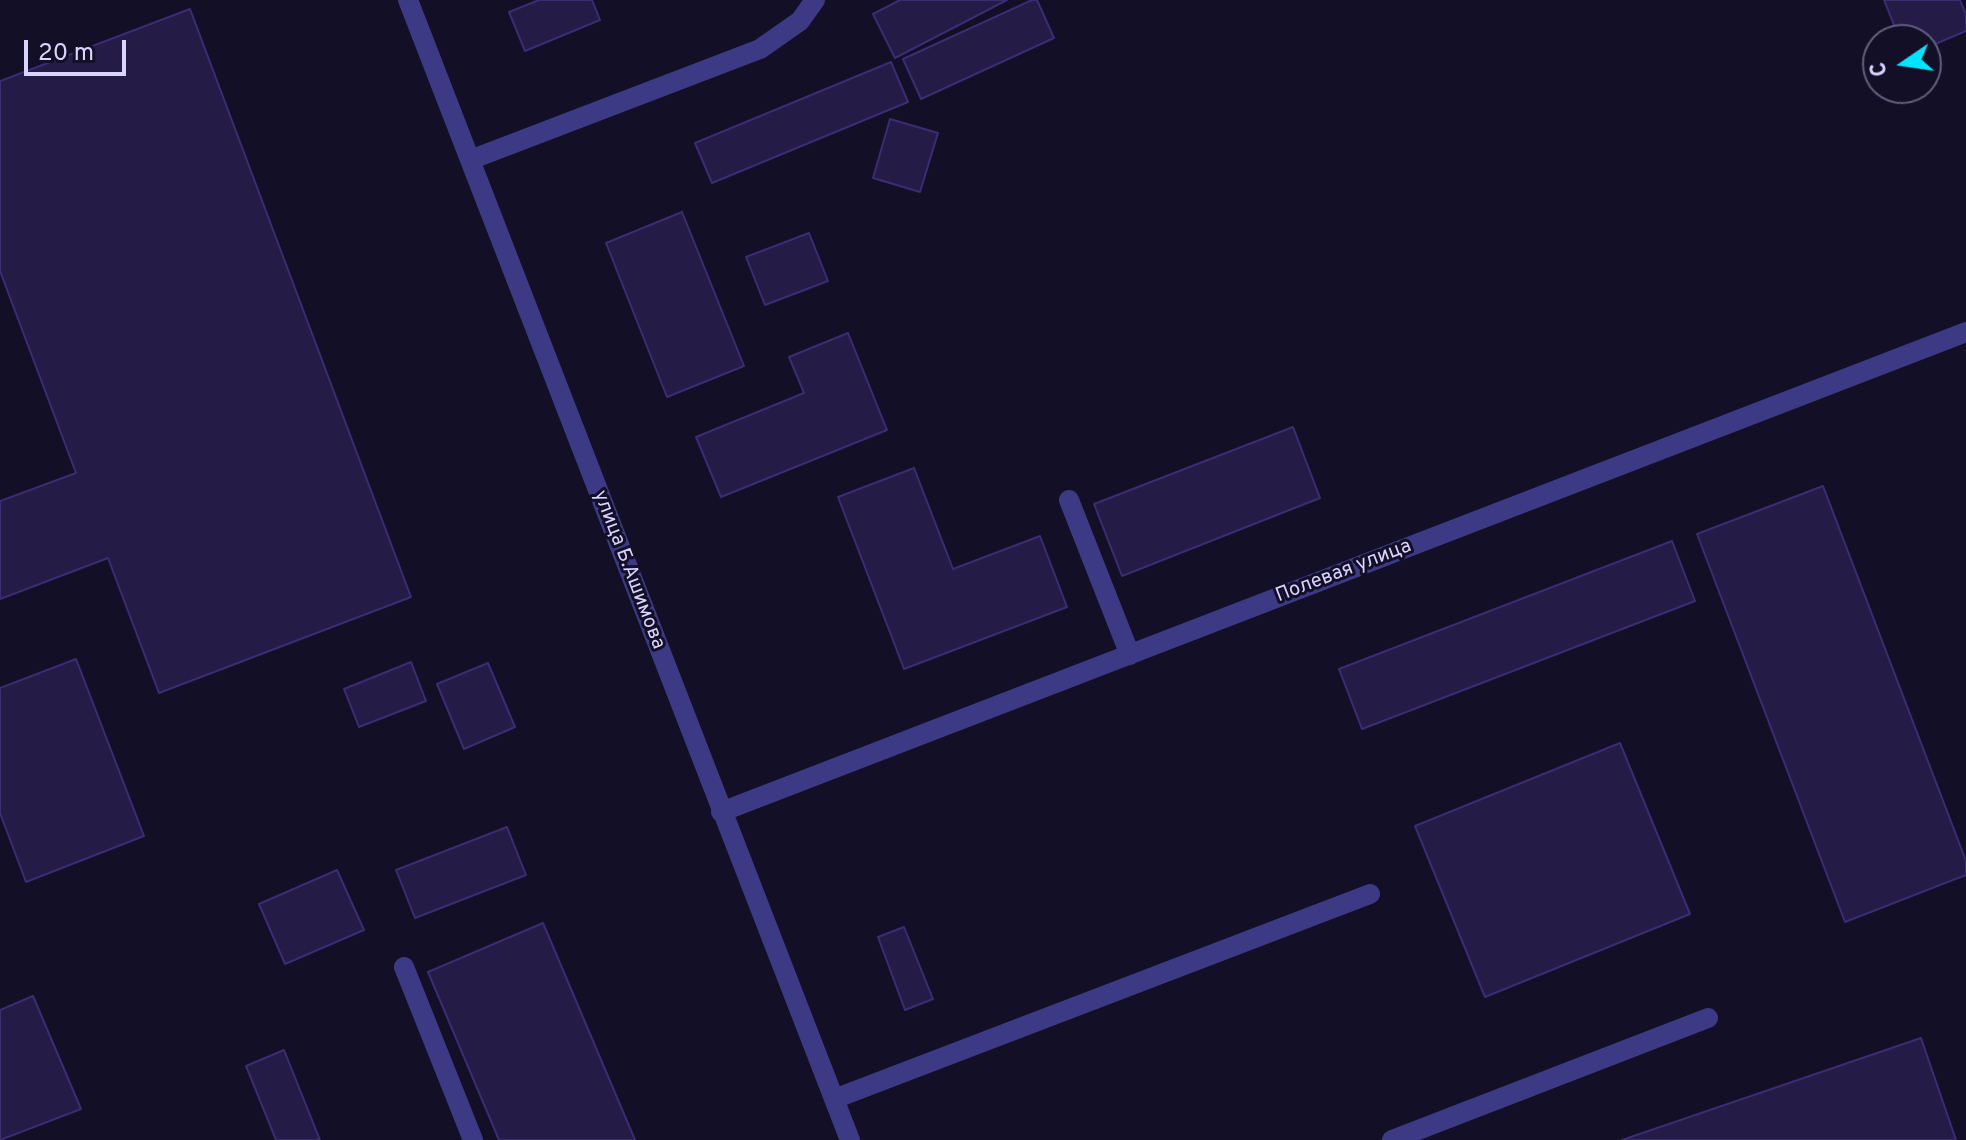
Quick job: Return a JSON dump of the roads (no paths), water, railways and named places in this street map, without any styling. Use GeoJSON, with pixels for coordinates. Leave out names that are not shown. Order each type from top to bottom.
{"type":"FeatureCollection","features":[{"type":"Feature","properties":{"kind":"street","name":"улица Б.Ашимова"},"geometry":{"type":"LineString","coordinates":[[408,0],[850,1140]]}},
{"type":"Feature","properties":{"kind":"street"},"geometry":{"type":"LineString","coordinates":[[470,160],[760,49],[800,21],[815,0]]}},
{"type":"Feature","properties":{"kind":"street","name":"Полевая улица"},"geometry":{"type":"LineString","coordinates":[[721,812],[1966,332]]}},
{"type":"Feature","properties":{"kind":"street"},"geometry":{"type":"LineString","coordinates":[[1069,500],[1130,655]]}},
{"type":"Feature","properties":{"kind":"street"},"geometry":{"type":"LineString","coordinates":[[834,1099],[1370,894]]}},
{"type":"Feature","properties":{"kind":"street"},"geometry":{"type":"LineString","coordinates":[[404,967],[473,1140]]}},
{"type":"Feature","properties":{"kind":"street"},"geometry":{"type":"LineString","coordinates":[[1392,1140],[1708,1018]]}}]}
